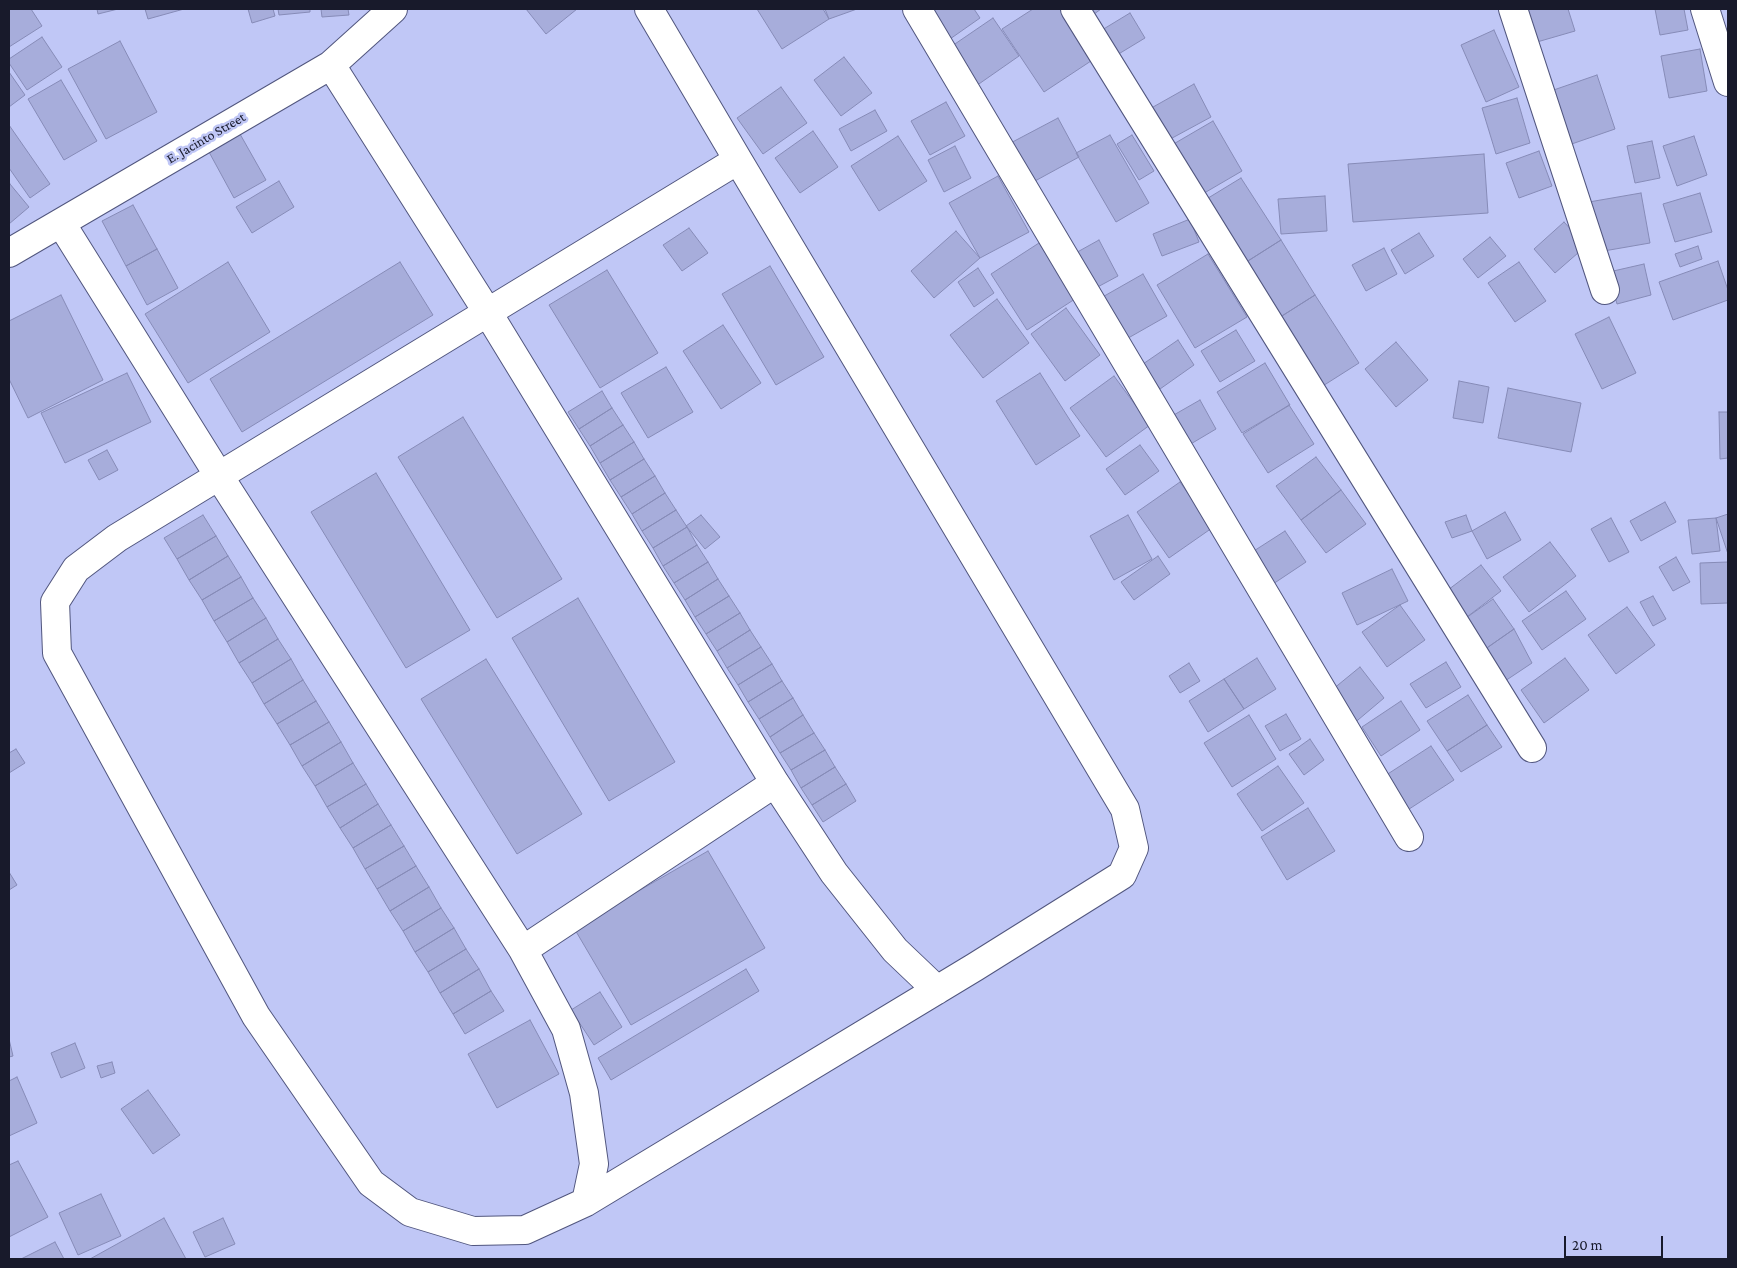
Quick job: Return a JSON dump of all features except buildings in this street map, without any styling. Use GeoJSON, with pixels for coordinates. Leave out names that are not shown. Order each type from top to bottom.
{"type":"FeatureCollection","features":[{"type":"Feature","properties":{"kind":"street","name":"E. Jacinto Street"},"geometry":{"type":"LineString","coordinates":[[9,253],[331,65],[393,9]]}},
{"type":"Feature","properties":{"kind":"street"},"geometry":{"type":"LineString","coordinates":[[649,9],[1120,801],[1125,810],[1134,848],[1122,875],[937,990],[586,1202],[525,1230],[473,1231],[410,1212],[371,1183],[256,1016],[57,652],[55,602],[76,569],[117,538],[738,160]]}},
{"type":"Feature","properties":{"kind":"street"},"geometry":{"type":"LineString","coordinates":[[916,9],[1409,837]]}},
{"type":"Feature","properties":{"kind":"street"},"geometry":{"type":"LineString","coordinates":[[1075,9],[1532,748]]}},
{"type":"Feature","properties":{"kind":"street"},"geometry":{"type":"LineString","coordinates":[[1513,9],[1606,290]]}},
{"type":"Feature","properties":{"kind":"street"},"geometry":{"type":"LineString","coordinates":[[1705,9],[1728,82]]}},
{"type":"Feature","properties":{"kind":"street"},"geometry":{"type":"LineString","coordinates":[[331,65],[488,313],[775,782],[834,872],[864,912],[895,950],[937,990]]}},
{"type":"Feature","properties":{"kind":"street"},"geometry":{"type":"LineString","coordinates":[[61,223],[219,476],[523,950],[566,1029],[584,1093],[594,1164],[586,1202]]}},
{"type":"Feature","properties":{"kind":"street"},"geometry":{"type":"LineString","coordinates":[[523,950],[775,782]]}}]}
